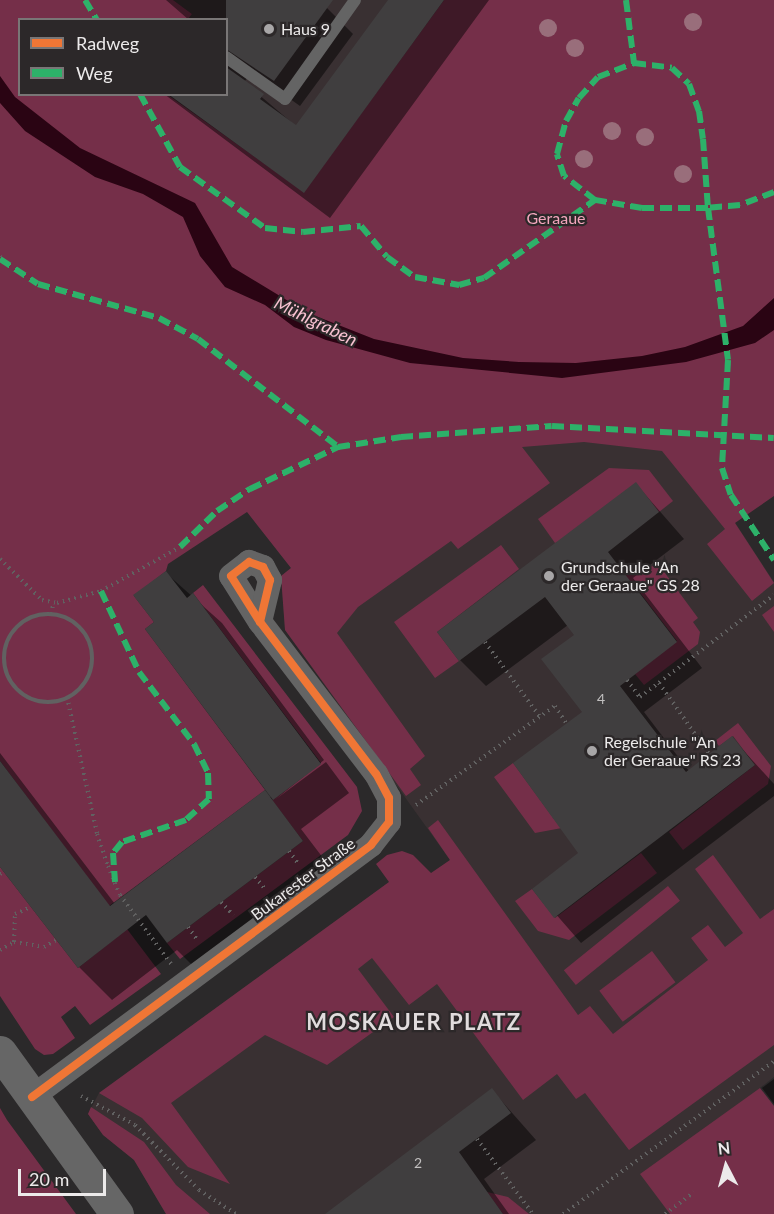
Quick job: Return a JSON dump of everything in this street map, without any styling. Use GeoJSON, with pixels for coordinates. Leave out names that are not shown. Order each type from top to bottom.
{"type":"FeatureCollection","features":[{"type":"Feature","properties":{"kind":"street","name":"Bukarester Straße"},"geometry":{"type":"LineString","coordinates":[[32,1097],[371,845],[389,822],[388,798],[376,774],[260,622]]}},
{"type":"Feature","properties":{"kind":"street"},"geometry":{"type":"LineString","coordinates":[[0,1052],[117,1214]]}},
{"type":"Feature","properties":{"kind":"lane"},"geometry":{"type":"LineString","coordinates":[[228,58],[285,99],[355,0]]}},
{"type":"Feature","properties":{"kind":"path"},"geometry":{"type":"LineString","coordinates":[[0,559],[42,600],[52,603],[82,599],[180,547]]}},
{"type":"Feature","properties":{"kind":"path"},"geometry":{"type":"LineString","coordinates":[[627,680],[640,698],[774,595]]}},
{"type":"Feature","properties":{"kind":"path"},"geometry":{"type":"LineString","coordinates":[[52,603],[52,614]]}},
{"type":"Feature","properties":{"kind":"path"},"geometry":{"type":"LineString","coordinates":[[52,614],[74,622],[91,647],[88,676],[67,697],[39,701],[26,696],[15,687],[4,661],[11,634],[20,623],[33,616],[52,614]]}},
{"type":"Feature","properties":{"kind":"path"},"geometry":{"type":"LineString","coordinates":[[485,642],[540,717]]}},
{"type":"Feature","properties":{"kind":"path"},"geometry":{"type":"LineString","coordinates":[[659,683],[709,754]]}},
{"type":"Feature","properties":{"kind":"path"},"geometry":{"type":"LineString","coordinates":[[67,697],[98,834],[120,895],[176,971]]}},
{"type":"Feature","properties":{"kind":"path"},"geometry":{"type":"LineString","coordinates":[[414,807],[555,706],[566,723]]}},
{"type":"Feature","properties":{"kind":"path"},"geometry":{"type":"LineString","coordinates":[[14,942],[15,914],[31,907]]}},
{"type":"Feature","properties":{"kind":"path"},"geometry":{"type":"LineString","coordinates":[[0,950],[14,942],[44,947],[56,940]]}},
{"type":"Feature","properties":{"kind":"path"},"geometry":{"type":"LineString","coordinates":[[563,1214],[774,1061]]}},
{"type":"Feature","properties":{"kind":"path"},"geometry":{"type":"LineString","coordinates":[[81,1096],[135,1125],[199,1191],[236,1214]]}},
{"type":"Feature","properties":{"kind":"path"},"geometry":{"type":"LineString","coordinates":[[477,1138],[533,1214]]}},
{"type":"Feature","properties":{"kind":"path"},"geometry":{"type":"LineString","coordinates":[[665,1214],[694,1192]]}},
{"type":"Feature","properties":{"kind":"shaded area"},"geometry":{"type":"Polygon","coordinates":[[[173,0],[444,0],[304,193],[169,96],[228,96],[228,18],[189,18],[192,14],[173,0]]]}},
{"type":"Feature","properties":{"kind":"shaded area"},"geometry":{"type":"Polygon","coordinates":[[[584,436],[689,452],[774,582],[774,1077],[760,1088],[774,1106],[774,1214],[166,1214],[134,1160],[103,1135],[88,1114],[99,1093],[389,882],[414,886],[450,860],[285,630],[281,576],[291,568],[247,511],[360,453],[584,436]]]}},
{"type":"Feature","properties":{"kind":"green space","name":"Geraaue"},"geometry":{"type":"Polygon","coordinates":[[[0,0],[173,0],[192,14],[189,18],[18,18],[18,96],[169,96],[304,192],[444,0],[774,0],[774,496],[735,523],[774,583],[752,601],[707,544],[725,529],[662,451],[584,442],[522,447],[550,483],[458,549],[451,541],[358,607],[337,633],[425,756],[410,769],[421,785],[406,796],[285,630],[281,576],[291,568],[247,512],[168,564],[166,571],[134,596],[154,622],[145,629],[265,790],[109,906],[0,761],[0,0]]]}},
{"type":"Feature","properties":{"kind":"green space"},"geometry":{"type":"Polygon","coordinates":[[[609,468],[649,470],[673,501],[659,512],[555,543],[538,519],[609,468]]]}},
{"type":"Feature","properties":{"kind":"green space"},"geometry":{"type":"Polygon","coordinates":[[[501,545],[519,569],[437,632],[459,661],[435,678],[394,622],[501,545]]]}},
{"type":"Feature","properties":{"kind":"green space"},"geometry":{"type":"Polygon","coordinates":[[[659,565],[698,618],[693,622],[700,632],[698,644],[644,685],[635,674],[677,641],[635,586],[608,575],[659,565]]]}},
{"type":"Feature","properties":{"kind":"green space"},"geometry":{"type":"Polygon","coordinates":[[[203,585],[357,787],[362,811],[348,835],[180,959],[167,943],[303,841],[272,800],[321,763],[193,593],[203,585]]]}},
{"type":"Feature","properties":{"kind":"green space"},"geometry":{"type":"Polygon","coordinates":[[[774,606],[774,632],[762,615],[774,606]]]}},
{"type":"Feature","properties":{"kind":"green space"},"geometry":{"type":"Polygon","coordinates":[[[738,723],[771,766],[768,784],[683,850],[669,832],[755,765],[733,736],[719,746],[715,741],[738,723]]]}},
{"type":"Feature","properties":{"kind":"green space"},"geometry":{"type":"Polygon","coordinates":[[[513,763],[554,819],[578,825],[535,833],[494,777],[513,763]]]}},
{"type":"Feature","properties":{"kind":"green space"},"geometry":{"type":"Polygon","coordinates":[[[438,820],[578,1015],[590,1006],[613,1034],[708,960],[691,938],[708,925],[725,947],[743,933],[695,869],[713,855],[760,919],[774,909],[774,1045],[629,1150],[585,1093],[576,1099],[557,1074],[523,1100],[437,984],[409,1005],[372,958],[358,969],[394,1017],[327,1065],[265,1035],[171,1103],[230,1184],[188,1167],[142,1118],[99,1093],[389,882],[376,864],[387,855],[402,851],[413,855],[431,873],[450,860],[428,828],[438,820]]]}},
{"type":"Feature","properties":{"kind":"green space"},"geometry":{"type":"Polygon","coordinates":[[[641,853],[657,873],[569,940],[538,931],[515,901],[532,889],[555,918],[641,853]]]}},
{"type":"Feature","properties":{"kind":"green space"},"geometry":{"type":"Polygon","coordinates":[[[0,867],[78,968],[127,929],[161,974],[90,1025],[75,1006],[61,1017],[75,1038],[53,1054],[44,1055],[35,1049],[0,996],[0,867]]]}},
{"type":"Feature","properties":{"kind":"green space"},"geometry":{"type":"Polygon","coordinates":[[[668,886],[680,901],[576,985],[564,970],[668,886]]]}},
{"type":"Feature","properties":{"kind":"green space"},"geometry":{"type":"Polygon","coordinates":[[[652,951],[675,982],[623,1022],[599,991],[652,951]]]}},
{"type":"Feature","properties":{"kind":"green space"},"geometry":{"type":"Polygon","coordinates":[[[760,1088],[774,1106],[774,1214],[670,1214],[640,1174],[760,1088]]]}},
{"type":"Feature","properties":{"kind":"green space"},"geometry":{"type":"Polygon","coordinates":[[[91,1107],[144,1142],[176,1185],[210,1214],[166,1214],[134,1160],[103,1135],[88,1114],[91,1107]]]}},
{"type":"Feature","properties":{"kind":"green space"},"geometry":{"type":"Polygon","coordinates":[[[0,1108],[7,1120],[76,1214],[0,1214],[0,1108]]]}},
{"type":"Feature","properties":{"kind":"green space"},"geometry":{"type":"Polygon","coordinates":[[[487,1192],[508,1197],[529,1214],[503,1214],[487,1192]]]}},
{"type":"Feature","properties":{"kind":"water","name":"Mühlgraben"},"geometry":{"type":"Polygon","coordinates":[[[0,76],[15,97],[80,148],[195,203],[232,267],[308,313],[374,339],[463,358],[576,363],[642,356],[685,347],[743,326],[774,298],[774,330],[755,343],[686,362],[562,378],[410,363],[326,340],[294,327],[265,305],[225,287],[200,256],[183,217],[143,194],[95,177],[25,131],[0,103],[0,76]]]}},
{"type":"Feature","properties":{"kind":"building","name":"Haus 9"},"geometry":{"type":"Polygon","coordinates":[[[226,0],[333,0],[274,81],[228,50],[228,18],[226,18],[226,0]]]}},
{"type":"Feature","properties":{"kind":"building"},"geometry":{"type":"Polygon","coordinates":[[[388,0],[444,0],[304,193],[171,96],[228,96],[228,68],[264,94],[260,99],[296,125],[388,0]]]}},
{"type":"Feature","properties":{"kind":"building"},"geometry":{"type":"Polygon","coordinates":[[[636,482],[659,512],[608,552],[677,642],[620,686],[686,772],[732,736],[755,765],[554,918],[532,889],[578,853],[513,763],[582,712],[541,659],[574,635],[545,597],[459,661],[437,632],[636,482]]]}},
{"type":"Feature","properties":{"kind":"building"},"geometry":{"type":"Polygon","coordinates":[[[166,571],[187,598],[193,593],[321,764],[273,800],[145,629],[154,622],[133,595],[166,571]]]}},
{"type":"Feature","properties":{"kind":"building"},"geometry":{"type":"Polygon","coordinates":[[[0,761],[110,906],[265,790],[303,841],[167,943],[146,915],[78,968],[0,867],[0,761]]]}},
{"type":"Feature","properties":{"kind":"building"},"geometry":{"type":"Polygon","coordinates":[[[492,1088],[511,1113],[459,1152],[503,1214],[325,1214],[492,1088]]]}},
{"type":"Feature","properties":{"kind":"marked path"},"geometry":{"type":"LineString","coordinates":[[85,0],[96,18]]}},
{"type":"Feature","properties":{"kind":"marked path"},"geometry":{"type":"LineString","coordinates":[[626,0],[634,63]]}},
{"type":"Feature","properties":{"kind":"marked path"},"geometry":{"type":"LineString","coordinates":[[774,192],[740,205],[708,208],[642,208],[595,200],[564,176],[557,154],[566,121],[579,98],[598,77],[634,63],[672,68],[689,84],[699,111],[703,139],[708,208],[728,360],[722,468],[731,495],[774,560]]}},
{"type":"Feature","properties":{"kind":"marked path"},"geometry":{"type":"LineString","coordinates":[[141,96],[180,167],[265,228],[303,232],[361,226],[387,257],[415,277],[459,285],[484,278],[595,200]]}},
{"type":"Feature","properties":{"kind":"marked path"},"geometry":{"type":"LineString","coordinates":[[0,259],[38,284],[159,318],[198,339],[338,447]]}},
{"type":"Feature","properties":{"kind":"marked path"},"geometry":{"type":"LineString","coordinates":[[180,547],[217,511],[250,489],[338,447],[401,437],[552,426],[774,438]]}},
{"type":"Feature","properties":{"kind":"marked path"},"geometry":{"type":"LineString","coordinates":[[101,591],[139,672],[194,744],[208,773],[209,799],[186,820],[122,842],[113,853],[115,882]]}},
{"type":"Feature","properties":{"kind":"cycle path"},"geometry":{"type":"LineString","coordinates":[[32,1097],[371,845],[389,822],[389,798],[376,774],[260,622],[231,576],[249,562],[263,567],[270,580],[260,622]]}},
{"type":"Feature","properties":{"kind":"place","name":"Haus 9"},"geometry":{"type":"Point","coordinates":[269,29]}},
{"type":"Feature","properties":{"kind":"place","name":"Grundschule \"An der Geraaue\" GS 28"},"geometry":{"type":"Point","coordinates":[549,576]}},
{"type":"Feature","properties":{"kind":"place","name":"Regelschule \"An der Geraaue\" RS 23"},"geometry":{"type":"Point","coordinates":[592,751]}},
{"type":"Feature","properties":{"kind":"district","name":"MOSKAUER PLATZ"},"geometry":{"type":"Point","coordinates":[414,1022]}}]}
